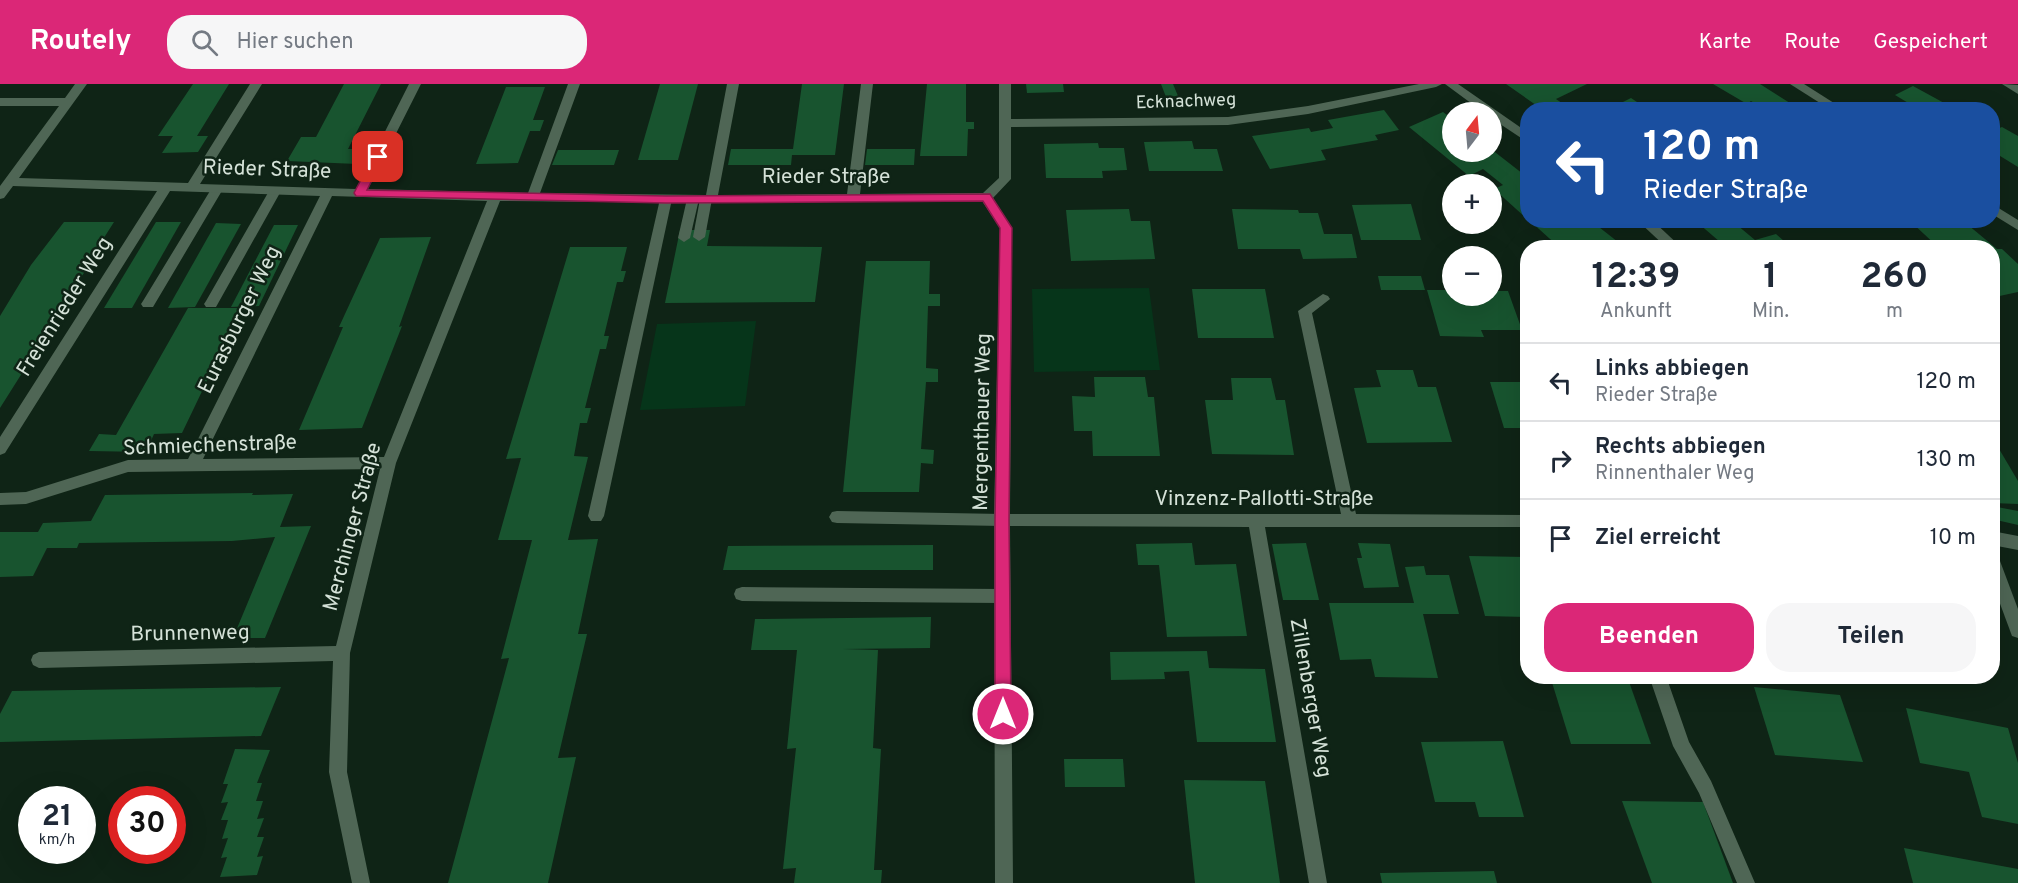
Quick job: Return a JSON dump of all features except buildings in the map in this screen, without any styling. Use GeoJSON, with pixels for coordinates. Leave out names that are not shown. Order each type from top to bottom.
{"type":"FeatureCollection","features":[{"type":"Feature","properties":{"kind":"street"},"geometry":{"type":"LineString","coordinates":[[0,195],[81,84]]}},
{"type":"Feature","properties":{"kind":"street"},"geometry":{"type":"LineString","coordinates":[[191,188],[256,84]]}},
{"type":"Feature","properties":{"kind":"street"},"geometry":{"type":"LineString","coordinates":[[360,193],[415,84]]}},
{"type":"Feature","properties":{"kind":"street"},"geometry":{"type":"LineString","coordinates":[[532,198],[574,84]]}},
{"type":"Feature","properties":{"kind":"street"},"geometry":{"type":"LineString","coordinates":[[699,237],[703,199],[733,84]]}},
{"type":"Feature","properties":{"kind":"street"},"geometry":{"type":"LineString","coordinates":[[853,198],[867,84]]}},
{"type":"Feature","properties":{"kind":"street"},"geometry":{"type":"LineString","coordinates":[[986,197],[1005,179],[1005,84]]}},
{"type":"Feature","properties":{"kind":"street","name":"Ecknachweg"},"geometry":{"type":"LineString","coordinates":[[1006,123],[1228,121],[1308,110],[1436,84]]}},
{"type":"Feature","properties":{"kind":"street"},"geometry":{"type":"LineString","coordinates":[[1451,84],[1520,133]]}},
{"type":"Feature","properties":{"kind":"street"},"geometry":{"type":"LineString","coordinates":[[1796,84],[1826,102]]}},
{"type":"Feature","properties":{"kind":"street"},"geometry":{"type":"LineString","coordinates":[[2008,84],[2018,90]]}},
{"type":"Feature","properties":{"kind":"street"},"geometry":{"type":"LineString","coordinates":[[0,102],[68,102]]}},
{"type":"Feature","properties":{"kind":"street","name":"Rieder Straße"},"geometry":{"type":"LineString","coordinates":[[10,182],[532,198],[986,197]]}},
{"type":"Feature","properties":{"kind":"street","name":"Freienrieder Weg"},"geometry":{"type":"LineString","coordinates":[[0,449],[166,187]]}},
{"type":"Feature","properties":{"kind":"street"},"geometry":{"type":"LineString","coordinates":[[148,304],[217,189]]}},
{"type":"Feature","properties":{"kind":"street"},"geometry":{"type":"LineString","coordinates":[[211,304],[275,191]]}},
{"type":"Feature","properties":{"kind":"street","name":"Eurasburger Weg"},"geometry":{"type":"LineString","coordinates":[[192,466],[327,193]]}},
{"type":"Feature","properties":{"kind":"street","name":"Merchinger Straße"},"geometry":{"type":"LineString","coordinates":[[361,883],[338,772],[342,653],[389,463],[495,197]]}},
{"type":"Feature","properties":{"kind":"street","name":"Mergenthauer Weg"},"geometry":{"type":"LineString","coordinates":[[986,197],[1006,228],[1002,520],[1004,883]]}},
{"type":"Feature","properties":{"kind":"street"},"geometry":{"type":"LineString","coordinates":[[596,516],[666,199]]}},
{"type":"Feature","properties":{"kind":"street"},"geometry":{"type":"LineString","coordinates":[[684,237],[703,199]]}},
{"type":"Feature","properties":{"kind":"street"},"geometry":{"type":"LineString","coordinates":[[2000,214],[2018,226]]}},
{"type":"Feature","properties":{"kind":"street"},"geometry":{"type":"LineString","coordinates":[[1652,228],[1667,240]]}},
{"type":"Feature","properties":{"kind":"street"},"geometry":{"type":"LineString","coordinates":[[1323,299],[1305,311],[1350,520]]}},
{"type":"Feature","properties":{"kind":"street","name":"Schmiechenstraße"},"geometry":{"type":"LineString","coordinates":[[0,499],[26,498],[128,466],[389,463]]}},
{"type":"Feature","properties":{"kind":"street","name":"Vinzenz-Pallotti-Straße"},"geometry":{"type":"LineString","coordinates":[[837,517],[1002,520],[1520,521]]}},
{"type":"Feature","properties":{"kind":"street","name":"Zillenberger Weg"},"geometry":{"type":"LineString","coordinates":[[1256,520],[1318,883]]}},
{"type":"Feature","properties":{"kind":"street"},"geometry":{"type":"LineString","coordinates":[[2000,540],[2018,543]]}},
{"type":"Feature","properties":{"kind":"street"},"geometry":{"type":"LineString","coordinates":[[2000,583],[2018,631]]}},
{"type":"Feature","properties":{"kind":"street"},"geometry":{"type":"LineString","coordinates":[[742,594],[1002,596]]}},
{"type":"Feature","properties":{"kind":"street","name":"Brunnenweg"},"geometry":{"type":"LineString","coordinates":[[39,660],[342,653]]}},
{"type":"Feature","properties":{"kind":"street"},"geometry":{"type":"LineString","coordinates":[[1660,684],[1682,746],[1705,787],[1746,883]]}},
{"type":"Feature","properties":{"kind":"green space"},"geometry":{"type":"Polygon","coordinates":[[[1149,288],[1160,370],[1034,372],[1032,289],[1149,288]]]}},
{"type":"Feature","properties":{"kind":"green space"},"geometry":{"type":"Polygon","coordinates":[[[756,321],[745,406],[640,410],[657,324],[756,321]]]}},
{"type":"Feature","properties":{"kind":"route"},"geometry":{"type":"LineString","coordinates":[[378,157],[360,193],[666,199],[986,197],[1006,228],[1002,520],[1003,714]]}}]}
